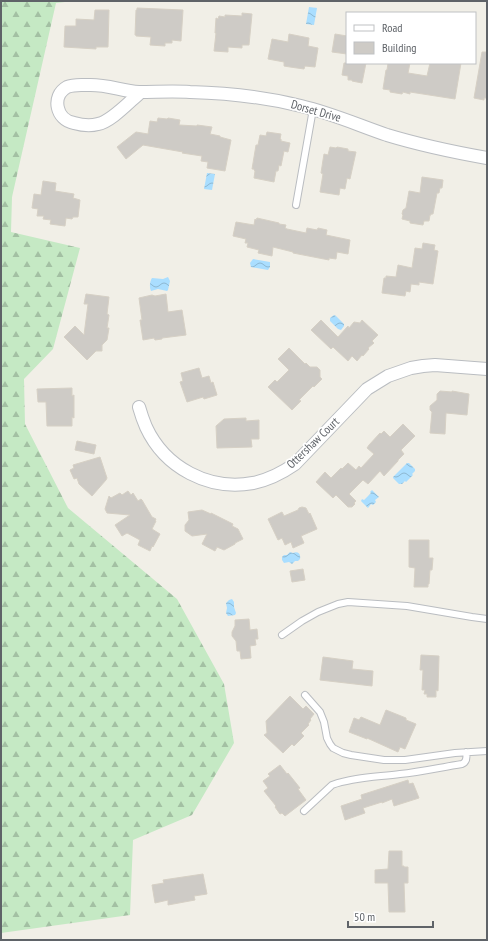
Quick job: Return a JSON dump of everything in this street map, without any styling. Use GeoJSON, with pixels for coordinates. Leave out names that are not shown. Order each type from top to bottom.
{"type":"FeatureCollection","features":[{"type":"Feature","properties":{"kind":"street","name":"Dorset Drive"},"geometry":{"type":"LineString","coordinates":[[141,92],[112,117],[98,124],[76,124],[67,121],[60,115],[58,107],[58,98],[61,92],[72,85],[103,85],[141,92],[191,92],[238,95],[288,103],[313,109],[410,142],[487,158]]}},
{"type":"Feature","properties":{"kind":"street","name":"Ottershaw Court"},"geometry":{"type":"LineString","coordinates":[[139,407],[150,435],[161,450],[169,459],[187,472],[208,481],[225,484],[254,483],[270,478],[294,464],[363,393],[377,382],[388,376],[411,368],[435,365],[487,369]]}},
{"type":"Feature","properties":{"kind":"lane"},"geometry":{"type":"LineString","coordinates":[[296,205],[313,109]]}},
{"type":"Feature","properties":{"kind":"lane"},"geometry":{"type":"LineString","coordinates":[[282,635],[318,612],[338,604],[348,602],[406,606],[487,619]]}},
{"type":"Feature","properties":{"kind":"lane"},"geometry":{"type":"LineString","coordinates":[[305,695],[320,712],[330,744],[333,748],[343,753],[384,760],[396,760],[487,751]]}},
{"type":"Feature","properties":{"kind":"lane"},"geometry":{"type":"LineString","coordinates":[[304,811],[332,785],[369,777],[400,774],[462,764],[466,760],[466,752]]}},
{"type":"Feature","properties":{"kind":"green space"},"geometry":{"type":"Polygon","coordinates":[[[1,1],[74,1],[56,3],[12,197],[11,232],[80,248],[53,349],[24,379],[25,424],[68,508],[177,599],[224,684],[234,743],[192,815],[133,840],[130,915],[1,933],[1,1]]]}},
{"type":"Feature","properties":{"kind":"water"},"geometry":{"type":"Polygon","coordinates":[[[309,7],[317,8],[314,25],[306,24],[309,7]]]}},
{"type":"Feature","properties":{"kind":"water"},"geometry":{"type":"Polygon","coordinates":[[[207,173],[215,174],[212,190],[204,189],[207,173]]]}},
{"type":"Feature","properties":{"kind":"water"},"geometry":{"type":"Polygon","coordinates":[[[253,259],[270,262],[270,267],[268,270],[251,267],[250,263],[253,259]]]}},
{"type":"Feature","properties":{"kind":"water"},"geometry":{"type":"Polygon","coordinates":[[[168,277],[170,281],[167,291],[158,289],[151,291],[150,284],[152,278],[163,279],[168,277]]]}},
{"type":"Feature","properties":{"kind":"water"},"geometry":{"type":"Polygon","coordinates":[[[334,315],[344,324],[341,330],[330,321],[330,318],[334,315]]]}},
{"type":"Feature","properties":{"kind":"water"},"geometry":{"type":"Polygon","coordinates":[[[407,463],[415,469],[415,471],[406,482],[405,481],[402,484],[399,484],[393,477],[407,463]]]}},
{"type":"Feature","properties":{"kind":"water"},"geometry":{"type":"Polygon","coordinates":[[[372,490],[379,497],[375,500],[376,502],[373,505],[371,504],[368,508],[361,501],[371,493],[370,492],[372,490]]]}},
{"type":"Feature","properties":{"kind":"water"},"geometry":{"type":"Polygon","coordinates":[[[290,552],[299,553],[300,559],[292,564],[289,562],[284,563],[282,557],[290,552]]]}},
{"type":"Feature","properties":{"kind":"water"},"geometry":{"type":"Polygon","coordinates":[[[232,599],[236,613],[235,615],[228,616],[226,613],[226,603],[232,599]]]}},
{"type":"Feature","properties":{"kind":"building"},"geometry":{"type":"Polygon","coordinates":[[[137,8],[183,10],[181,41],[172,40],[172,43],[165,43],[165,46],[150,45],[151,37],[136,36],[137,8]]]}},
{"type":"Feature","properties":{"kind":"building"},"geometry":{"type":"Polygon","coordinates":[[[95,10],[109,10],[108,47],[96,47],[96,49],[64,47],[65,26],[76,26],[76,19],[94,20],[95,10]]]}},
{"type":"Feature","properties":{"kind":"building"},"geometry":{"type":"Polygon","coordinates":[[[242,13],[252,14],[249,45],[242,45],[242,48],[228,47],[228,52],[214,51],[216,18],[218,19],[219,16],[225,17],[225,15],[242,16],[242,13]]]}},
{"type":"Feature","properties":{"kind":"building"},"geometry":{"type":"Polygon","coordinates":[[[289,34],[309,38],[308,46],[318,48],[315,67],[305,66],[304,69],[284,66],[284,62],[268,59],[272,39],[288,42],[289,34]]]}},
{"type":"Feature","properties":{"kind":"building"},"geometry":{"type":"Polygon","coordinates":[[[335,34],[346,36],[346,54],[332,52],[335,34]]]}},
{"type":"Feature","properties":{"kind":"building"},"geometry":{"type":"Polygon","coordinates":[[[482,52],[487,52],[487,98],[484,98],[484,100],[474,98],[482,52]]]}},
{"type":"Feature","properties":{"kind":"building"},"geometry":{"type":"Polygon","coordinates":[[[344,63],[366,64],[362,83],[348,80],[348,76],[342,75],[344,63]]]}},
{"type":"Feature","properties":{"kind":"building"},"geometry":{"type":"Polygon","coordinates":[[[388,64],[410,64],[408,73],[427,76],[430,64],[461,64],[455,99],[410,92],[410,94],[403,92],[402,94],[390,92],[390,90],[383,89],[388,64]]]}},
{"type":"Feature","properties":{"kind":"building"},"geometry":{"type":"Polygon","coordinates":[[[158,118],[180,120],[179,125],[212,127],[210,134],[231,140],[225,171],[207,168],[208,162],[201,161],[202,156],[143,145],[126,159],[117,147],[136,132],[148,134],[150,121],[157,122],[158,118]]]}},
{"type":"Feature","properties":{"kind":"building"},"geometry":{"type":"Polygon","coordinates":[[[267,132],[281,134],[281,141],[290,143],[288,152],[284,151],[281,166],[279,165],[278,171],[276,171],[274,182],[254,178],[255,171],[252,169],[256,145],[258,145],[260,135],[266,136],[267,132]]]}},
{"type":"Feature","properties":{"kind":"building"},"geometry":{"type":"Polygon","coordinates":[[[330,147],[348,149],[348,151],[356,152],[350,179],[347,178],[345,189],[340,188],[339,195],[320,192],[324,154],[328,155],[330,147]]]}},
{"type":"Feature","properties":{"kind":"building"},"geometry":{"type":"Polygon","coordinates":[[[422,177],[443,180],[442,188],[440,188],[439,193],[437,193],[433,214],[430,215],[429,221],[424,221],[423,225],[410,223],[410,221],[402,219],[403,210],[406,208],[409,191],[420,193],[422,177]]]}},
{"type":"Feature","properties":{"kind":"building"},"geometry":{"type":"Polygon","coordinates":[[[43,181],[56,183],[55,191],[74,194],[73,198],[80,200],[78,217],[73,217],[72,219],[66,218],[65,226],[50,224],[51,220],[43,219],[44,216],[37,216],[38,209],[32,208],[34,194],[41,195],[43,181]]]}},
{"type":"Feature","properties":{"kind":"building"},"geometry":{"type":"Polygon","coordinates":[[[257,218],[286,225],[285,228],[287,229],[306,233],[307,228],[327,230],[326,235],[350,240],[348,254],[337,252],[336,259],[329,258],[329,260],[293,253],[273,247],[272,256],[258,253],[259,250],[247,247],[248,243],[245,243],[246,239],[233,236],[236,222],[254,225],[255,219],[256,220],[257,218]]]}},
{"type":"Feature","properties":{"kind":"building"},"geometry":{"type":"Polygon","coordinates":[[[423,243],[435,245],[434,250],[438,251],[433,284],[419,282],[419,285],[411,284],[410,292],[406,291],[405,296],[382,293],[384,278],[386,278],[386,276],[396,277],[398,265],[412,268],[415,248],[422,249],[423,243]]]}},
{"type":"Feature","properties":{"kind":"building"},"geometry":{"type":"Polygon","coordinates":[[[86,294],[109,297],[107,328],[109,328],[107,340],[102,345],[102,351],[96,351],[87,360],[64,337],[75,326],[84,335],[88,304],[84,304],[86,294]]]}},
{"type":"Feature","properties":{"kind":"building"},"geometry":{"type":"Polygon","coordinates":[[[166,294],[168,312],[182,310],[186,335],[155,340],[154,338],[143,340],[139,298],[166,294]]]}},
{"type":"Feature","properties":{"kind":"building"},"geometry":{"type":"Polygon","coordinates":[[[321,320],[338,337],[348,326],[349,328],[354,322],[360,323],[362,320],[378,335],[372,341],[374,343],[368,348],[369,349],[363,356],[362,355],[357,361],[352,356],[348,361],[333,347],[331,349],[311,330],[321,320]]]}},
{"type":"Feature","properties":{"kind":"building"},"geometry":{"type":"Polygon","coordinates":[[[289,348],[305,364],[306,363],[310,367],[317,367],[320,370],[320,377],[322,379],[299,400],[301,401],[292,410],[268,387],[275,380],[277,382],[289,370],[278,359],[289,348]]]}},
{"type":"Feature","properties":{"kind":"building"},"geometry":{"type":"Polygon","coordinates":[[[199,368],[202,378],[209,376],[211,383],[213,382],[217,395],[204,399],[203,397],[187,402],[180,382],[183,381],[181,373],[199,368]]]}},
{"type":"Feature","properties":{"kind":"building"},"geometry":{"type":"Polygon","coordinates":[[[72,388],[72,396],[74,395],[74,418],[72,417],[72,426],[47,426],[46,402],[38,402],[37,389],[72,388]]]}},
{"type":"Feature","properties":{"kind":"building"},"geometry":{"type":"Polygon","coordinates":[[[440,391],[452,391],[469,394],[467,415],[446,413],[445,434],[430,433],[432,412],[430,410],[430,406],[437,400],[437,394],[440,391]]]}},
{"type":"Feature","properties":{"kind":"building"},"geometry":{"type":"Polygon","coordinates":[[[246,418],[246,421],[259,420],[259,439],[251,439],[252,447],[217,448],[216,426],[224,419],[246,418]]]}},
{"type":"Feature","properties":{"kind":"building"},"geometry":{"type":"Polygon","coordinates":[[[403,424],[415,436],[401,450],[404,454],[384,476],[380,471],[368,484],[363,480],[349,494],[356,501],[352,507],[348,507],[336,495],[333,498],[316,482],[325,472],[331,478],[348,463],[356,470],[359,466],[361,468],[374,454],[367,448],[380,433],[381,434],[384,431],[390,437],[403,424]]]}},
{"type":"Feature","properties":{"kind":"building"},"geometry":{"type":"Polygon","coordinates":[[[77,441],[96,445],[94,454],[75,450],[77,441]]]}},
{"type":"Feature","properties":{"kind":"building"},"geometry":{"type":"Polygon","coordinates":[[[100,457],[107,478],[92,496],[79,484],[77,478],[74,479],[70,470],[74,468],[73,465],[100,457]]]}},
{"type":"Feature","properties":{"kind":"building"},"geometry":{"type":"Polygon","coordinates":[[[128,491],[131,495],[133,493],[138,501],[141,499],[142,500],[152,517],[156,519],[152,529],[160,534],[150,551],[138,545],[140,540],[127,533],[122,536],[115,525],[130,515],[107,513],[105,509],[109,496],[111,498],[120,493],[122,495],[128,491]]]}},
{"type":"Feature","properties":{"kind":"building"},"geometry":{"type":"Polygon","coordinates":[[[302,507],[306,508],[309,514],[310,513],[317,529],[301,536],[304,543],[293,548],[291,542],[285,545],[282,538],[278,540],[268,519],[282,512],[284,516],[302,507]]]}},
{"type":"Feature","properties":{"kind":"building"},"geometry":{"type":"Polygon","coordinates":[[[202,510],[233,524],[232,526],[238,529],[243,539],[224,550],[217,547],[215,551],[202,544],[207,534],[192,536],[185,531],[185,525],[189,520],[188,512],[202,510]]]}},
{"type":"Feature","properties":{"kind":"building"},"geometry":{"type":"Polygon","coordinates":[[[409,540],[429,540],[429,558],[433,558],[428,587],[414,587],[415,568],[409,567],[409,540]]]}},
{"type":"Feature","properties":{"kind":"building"},"geometry":{"type":"Polygon","coordinates":[[[303,569],[305,580],[292,582],[290,571],[303,569]]]}},
{"type":"Feature","properties":{"kind":"building"},"geometry":{"type":"Polygon","coordinates":[[[249,619],[250,630],[257,629],[258,639],[255,639],[256,645],[250,646],[251,658],[241,659],[240,651],[237,651],[236,641],[232,636],[232,632],[235,626],[235,620],[249,619]]]}},
{"type":"Feature","properties":{"kind":"building"},"geometry":{"type":"Polygon","coordinates":[[[421,655],[439,656],[438,691],[436,690],[436,697],[427,697],[427,694],[424,694],[425,690],[422,690],[423,670],[420,670],[421,655]]]}},
{"type":"Feature","properties":{"kind":"building"},"geometry":{"type":"Polygon","coordinates":[[[323,657],[353,661],[352,669],[373,671],[372,686],[320,680],[323,657]]]}},
{"type":"Feature","properties":{"kind":"building"},"geometry":{"type":"Polygon","coordinates":[[[290,696],[303,709],[306,706],[314,714],[310,719],[309,725],[301,733],[304,736],[294,746],[292,744],[283,753],[264,735],[267,733],[266,721],[290,696]]]}},
{"type":"Feature","properties":{"kind":"building"},"geometry":{"type":"Polygon","coordinates":[[[386,710],[406,718],[406,720],[416,724],[405,749],[400,747],[398,752],[367,738],[349,732],[354,718],[359,720],[361,717],[380,725],[386,710]]]}},
{"type":"Feature","properties":{"kind":"building"},"geometry":{"type":"Polygon","coordinates":[[[280,765],[300,788],[298,789],[306,800],[285,816],[282,813],[280,814],[275,807],[276,806],[264,791],[268,788],[263,781],[270,776],[268,774],[280,765]]]}},
{"type":"Feature","properties":{"kind":"building"},"geometry":{"type":"Polygon","coordinates":[[[408,780],[409,784],[413,783],[419,798],[394,806],[392,799],[363,808],[365,813],[345,820],[341,806],[362,799],[361,795],[408,780]]]}},
{"type":"Feature","properties":{"kind":"building"},"geometry":{"type":"Polygon","coordinates":[[[389,851],[402,851],[402,866],[408,867],[408,883],[404,883],[405,912],[389,912],[388,883],[375,883],[375,870],[388,869],[389,851]]]}},
{"type":"Feature","properties":{"kind":"building"},"geometry":{"type":"Polygon","coordinates":[[[203,874],[207,894],[194,896],[195,900],[168,905],[168,900],[155,903],[152,885],[164,883],[163,880],[203,874]]]}}]}
